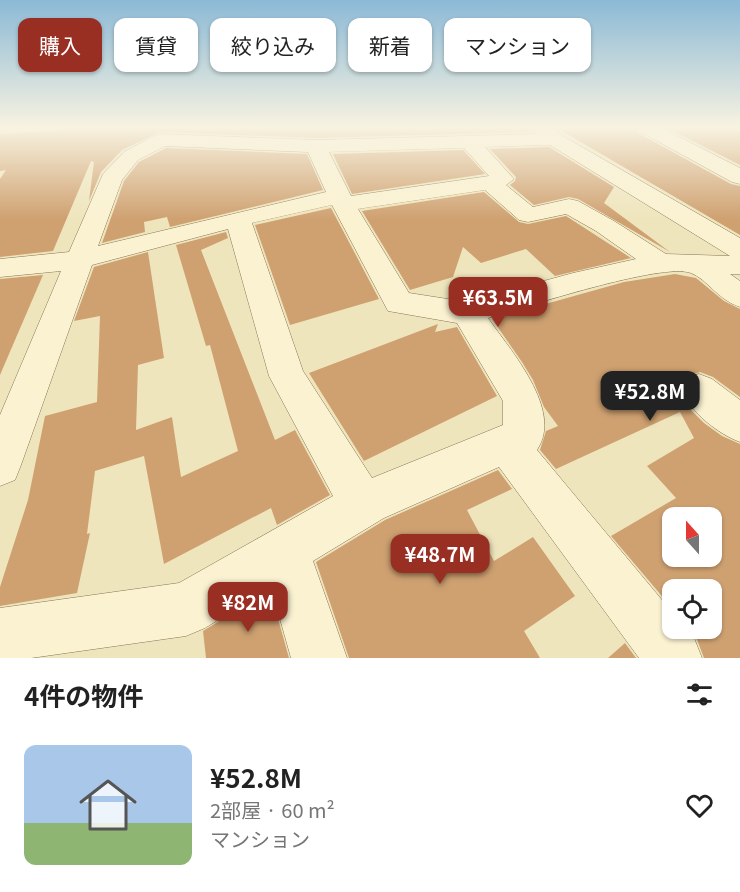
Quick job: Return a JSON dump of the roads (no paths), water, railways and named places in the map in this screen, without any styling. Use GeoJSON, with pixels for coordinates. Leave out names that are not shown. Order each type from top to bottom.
{"type":"FeatureCollection","features":[{"type":"Feature","properties":{"kind":"street"},"geometry":{"type":"LineString","coordinates":[[0,465],[111,179],[130,158]]}},
{"type":"Feature","properties":{"kind":"street"},"geometry":{"type":"LineString","coordinates":[[321,158],[341,200],[399,303],[467,313],[573,282],[660,263],[700,266],[740,265]]}},
{"type":"Feature","properties":{"kind":"street"},"geometry":{"type":"LineString","coordinates":[[0,268],[78,260],[238,219],[341,200],[490,183],[503,179],[484,158]]}},
{"type":"Feature","properties":{"kind":"street"},"geometry":{"type":"LineString","coordinates":[[588,158],[740,250]]}},
{"type":"Feature","properties":{"kind":"street"},"geometry":{"type":"LineString","coordinates":[[715,158],[731,165],[740,177]]}},
{"type":"Feature","properties":{"kind":"street"},"geometry":{"type":"LineString","coordinates":[[490,183],[528,215],[569,206],[605,226],[660,263]]}},
{"type":"Feature","properties":{"kind":"street"},"geometry":{"type":"LineString","coordinates":[[238,219],[287,376],[363,505]]}},
{"type":"Feature","properties":{"kind":"street"},"geometry":{"type":"LineString","coordinates":[[700,266],[740,296]]}},
{"type":"Feature","properties":{"kind":"street"},"geometry":{"type":"LineString","coordinates":[[0,635],[186,609],[363,505],[525,436],[522,399],[467,313]]}},
{"type":"Feature","properties":{"kind":"street"},"geometry":{"type":"LineString","coordinates":[[699,390],[740,424]]}},
{"type":"Feature","properties":{"kind":"street"},"geometry":{"type":"LineString","coordinates":[[506,443],[674,658]]}},
{"type":"Feature","properties":{"kind":"street"},"geometry":{"type":"LineString","coordinates":[[285,551],[319,658]]}}]}
